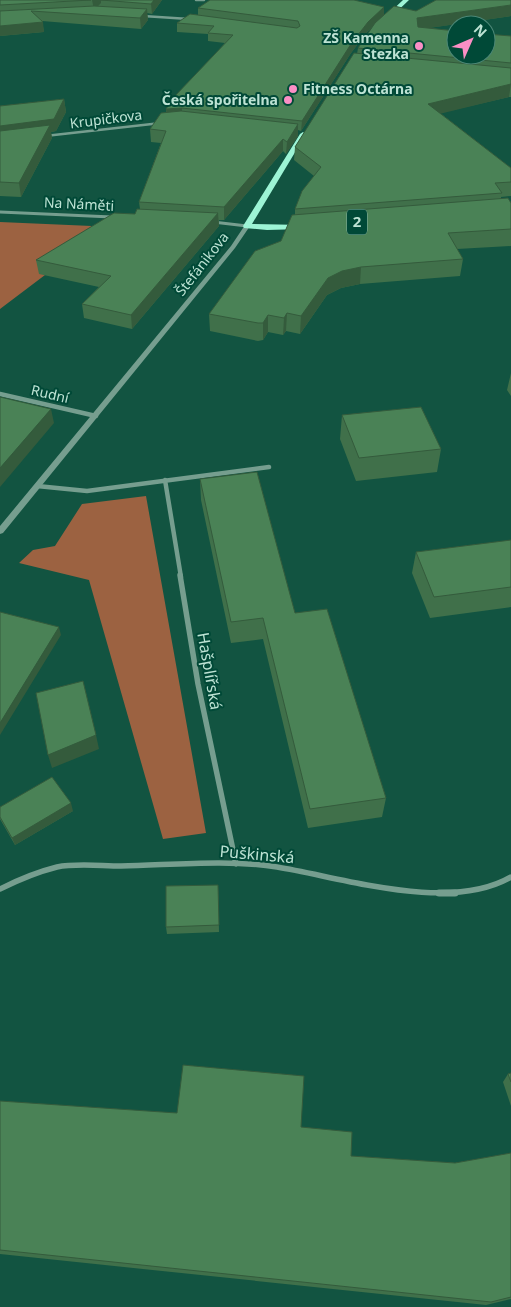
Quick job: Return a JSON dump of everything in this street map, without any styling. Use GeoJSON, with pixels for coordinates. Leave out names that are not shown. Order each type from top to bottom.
{"type":"FeatureCollection","features":[{"type":"Feature","properties":{"kind":"main road"},"geometry":{"type":"LineString","coordinates":[[381,23],[406,0]]}},
{"type":"Feature","properties":{"kind":"main road","name":"Štefánikova"},"geometry":{"type":"LineString","coordinates":[[246,226],[309,126]]}},
{"type":"Feature","properties":{"kind":"main road"},"geometry":{"type":"LineString","coordinates":[[246,226],[283,228],[313,226]]}},
{"type":"Feature","properties":{"kind":"street"},"geometry":{"type":"LineString","coordinates":[[196,0],[204,0]]}},
{"type":"Feature","properties":{"kind":"street"},"geometry":{"type":"LineString","coordinates":[[140,16],[193,20]]}},
{"type":"Feature","properties":{"kind":"street","name":"Krupičkova"},"geometry":{"type":"LineString","coordinates":[[41,136],[162,122]]}},
{"type":"Feature","properties":{"kind":"street"},"geometry":{"type":"LineString","coordinates":[[294,133],[304,134]]}},
{"type":"Feature","properties":{"kind":"street","name":"Na Náměti"},"geometry":{"type":"LineString","coordinates":[[0,212],[118,218]]}},
{"type":"Feature","properties":{"kind":"street"},"geometry":{"type":"LineString","coordinates":[[210,222],[246,226]]}},
{"type":"Feature","properties":{"kind":"street","name":"Štefánikova"},"geometry":{"type":"LineString","coordinates":[[0,531],[233,247],[246,226]]}},
{"type":"Feature","properties":{"kind":"street","name":"Rudní"},"geometry":{"type":"LineString","coordinates":[[0,394],[96,416]]}},
{"type":"Feature","properties":{"kind":"street"},"geometry":{"type":"LineString","coordinates":[[37,486],[87,491],[269,467]]}},
{"type":"Feature","properties":{"kind":"street","name":"Hašplířská"},"geometry":{"type":"LineString","coordinates":[[165,480],[198,684],[236,864]]}},
{"type":"Feature","properties":{"kind":"street","name":"Puškinská"},"geometry":{"type":"LineString","coordinates":[[0,888],[58,867],[236,864],[275,867],[376,886],[449,894],[497,885],[511,877]]}},
{"type":"Feature","properties":{"kind":"shaded area"},"geometry":{"type":"Polygon","coordinates":[[[0,222],[115,227],[41,273],[45,275],[0,309],[0,222]]]}},
{"type":"Feature","properties":{"kind":"shaded area"},"geometry":{"type":"Polygon","coordinates":[[[146,496],[206,833],[163,839],[89,580],[19,563],[33,550],[55,546],[82,504],[146,496]]]}},
{"type":"Feature","properties":{"kind":"building"},"geometry":{"type":"Polygon","coordinates":[[[0,0],[91,0],[0,5],[0,0]]]}},
{"type":"Feature","properties":{"kind":"building"},"geometry":{"type":"Polygon","coordinates":[[[101,0],[154,0],[151,4],[101,0]]]}},
{"type":"Feature","properties":{"kind":"building"},"geometry":{"type":"Polygon","coordinates":[[[210,0],[354,0],[384,7],[368,22],[351,44],[302,121],[182,108],[166,109],[174,97],[233,35],[208,33],[214,26],[177,23],[190,14],[297,28],[300,26],[298,21],[198,8],[210,0]]]}},
{"type":"Feature","properties":{"kind":"building"},"geometry":{"type":"Polygon","coordinates":[[[436,0],[511,0],[511,5],[417,18],[418,27],[446,30],[446,57],[358,48],[375,23],[394,6],[416,11],[436,0]]]}},
{"type":"Feature","properties":{"kind":"building"},"geometry":{"type":"Polygon","coordinates":[[[94,6],[147,9],[140,18],[31,11],[43,22],[0,26],[0,11],[94,6]]]}},
{"type":"Feature","properties":{"kind":"building"},"geometry":{"type":"Polygon","coordinates":[[[496,35],[511,36],[511,63],[496,62],[496,35]]]}},
{"type":"Feature","properties":{"kind":"building"},"geometry":{"type":"Polygon","coordinates":[[[354,53],[446,62],[446,65],[480,65],[511,68],[511,84],[428,104],[511,168],[511,182],[495,183],[502,193],[295,209],[302,191],[321,167],[295,147],[354,53]]]}},
{"type":"Feature","properties":{"kind":"building"},"geometry":{"type":"Polygon","coordinates":[[[64,99],[54,119],[0,126],[0,106],[64,99]]]}},
{"type":"Feature","properties":{"kind":"building"},"geometry":{"type":"Polygon","coordinates":[[[181,111],[298,124],[287,142],[283,139],[224,207],[139,202],[166,131],[150,129],[161,113],[181,111]]]}},
{"type":"Feature","properties":{"kind":"building"},"geometry":{"type":"Polygon","coordinates":[[[50,125],[19,183],[0,182],[0,131],[50,125]]]}},
{"type":"Feature","properties":{"kind":"building"},"geometry":{"type":"Polygon","coordinates":[[[508,198],[511,203],[511,229],[448,233],[463,259],[361,267],[342,271],[328,278],[301,316],[287,313],[284,318],[268,315],[263,323],[258,323],[209,314],[255,251],[281,241],[292,215],[508,198]]]}},
{"type":"Feature","properties":{"kind":"building"},"geometry":{"type":"Polygon","coordinates":[[[137,209],[218,213],[131,315],[82,304],[111,276],[36,260],[114,213],[135,214],[137,209]]]}},
{"type":"Feature","properties":{"kind":"building"},"geometry":{"type":"Polygon","coordinates":[[[0,397],[51,409],[0,468],[0,397]]]}},
{"type":"Feature","properties":{"kind":"building"},"geometry":{"type":"Polygon","coordinates":[[[421,407],[441,449],[359,458],[342,415],[421,407]]]}},
{"type":"Feature","properties":{"kind":"building"},"geometry":{"type":"Polygon","coordinates":[[[257,472],[295,613],[327,609],[386,798],[310,809],[263,618],[231,622],[200,479],[257,472]]]}},
{"type":"Feature","properties":{"kind":"building"},"geometry":{"type":"Polygon","coordinates":[[[511,540],[511,587],[434,597],[416,552],[511,540]]]}},
{"type":"Feature","properties":{"kind":"building"},"geometry":{"type":"Polygon","coordinates":[[[0,612],[59,627],[0,723],[0,612]]]}},
{"type":"Feature","properties":{"kind":"building"},"geometry":{"type":"Polygon","coordinates":[[[83,681],[96,735],[48,755],[36,693],[83,681]]]}},
{"type":"Feature","properties":{"kind":"building"},"geometry":{"type":"Polygon","coordinates":[[[52,777],[71,803],[12,838],[0,817],[0,807],[52,777]]]}},
{"type":"Feature","properties":{"kind":"building"},"geometry":{"type":"Polygon","coordinates":[[[218,885],[219,925],[166,927],[166,886],[218,885]]]}},
{"type":"Feature","properties":{"kind":"building"},"geometry":{"type":"Polygon","coordinates":[[[183,1065],[304,1076],[301,1127],[352,1132],[351,1156],[455,1163],[511,1153],[511,1297],[491,1302],[0,1250],[0,1101],[177,1113],[183,1065]]]}},
{"type":"Feature","properties":{"kind":"place","name":"ZŠ Kamenna Stezka"},"geometry":{"type":"Point","coordinates":[419,46]}},
{"type":"Feature","properties":{"kind":"place","name":"Fitness Octárna"},"geometry":{"type":"Point","coordinates":[293,89]}},
{"type":"Feature","properties":{"kind":"place","name":"Česká spořitelna"},"geometry":{"type":"Point","coordinates":[288,100]}}]}
